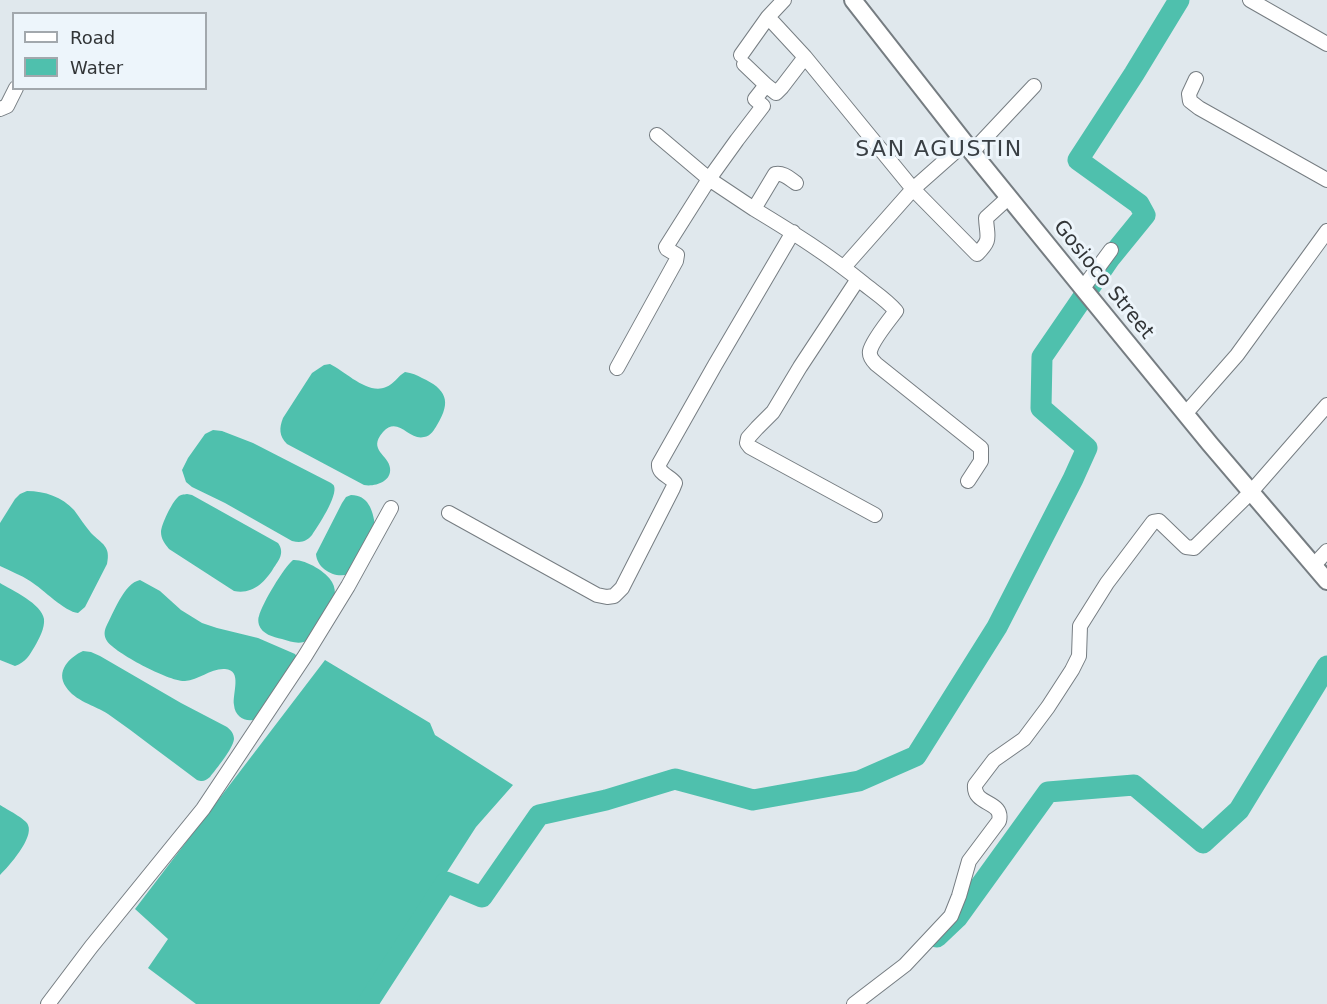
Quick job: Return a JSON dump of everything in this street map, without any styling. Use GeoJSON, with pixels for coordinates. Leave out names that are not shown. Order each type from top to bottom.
{"type":"FeatureCollection","features":[{"type":"Feature","properties":{"kind":"street"},"geometry":{"type":"LineString","coordinates":[[784,0],[768,17],[742,60],[776,93],[806,57]]}},
{"type":"Feature","properties":{"kind":"street","name":"Gosioco Street"},"geometry":{"type":"LineString","coordinates":[[853,0],[1085,291],[1327,581]]}},
{"type":"Feature","properties":{"kind":"street"},"geometry":{"type":"LineString","coordinates":[[1250,0],[1327,44]]}},
{"type":"Feature","properties":{"kind":"street"},"geometry":{"type":"LineString","coordinates":[[768,17],[806,57],[913,189],[977,254],[988,241],[986,218],[1009,197]]}},
{"type":"Feature","properties":{"kind":"street"},"geometry":{"type":"LineString","coordinates":[[1196,79],[1189,94],[1190,101],[1199,108],[1327,180]]}},
{"type":"Feature","properties":{"kind":"street"},"geometry":{"type":"LineString","coordinates":[[617,368],[676,261],[677,255],[667,249],[667,244],[736,140],[763,106],[755,99],[766,85]]}},
{"type":"Feature","properties":{"kind":"street"},"geometry":{"type":"LineString","coordinates":[[844,267],[913,189],[969,147],[1034,86]]}},
{"type":"Feature","properties":{"kind":"street"},"geometry":{"type":"LineString","coordinates":[[0,109],[7,106],[15,90]]}},
{"type":"Feature","properties":{"kind":"street"},"geometry":{"type":"LineString","coordinates":[[657,135],[709,179],[844,267],[896,311],[869,352],[872,361],[981,447],[981,460],[968,481]]}},
{"type":"Feature","properties":{"kind":"street"},"geometry":{"type":"LineString","coordinates":[[754,209],[775,174],[784,175],[796,183]]}},
{"type":"Feature","properties":{"kind":"street"},"geometry":{"type":"LineString","coordinates":[[1186,413],[1237,356],[1327,231]]}},
{"type":"Feature","properties":{"kind":"street"},"geometry":{"type":"LineString","coordinates":[[449,513],[597,595],[614,596],[622,588],[674,488],[675,483],[662,472],[659,464],[714,365],[793,232]]}},
{"type":"Feature","properties":{"kind":"street"},"geometry":{"type":"LineString","coordinates":[[1085,291],[1110,250]]}},
{"type":"Feature","properties":{"kind":"street"},"geometry":{"type":"LineString","coordinates":[[858,279],[773,412],[748,438],[747,443],[750,447],[875,515]]}},
{"type":"Feature","properties":{"kind":"street"},"geometry":{"type":"LineString","coordinates":[[854,1004],[905,964],[951,916],[969,861],[999,821],[998,810],[976,795],[975,785],[994,760],[1024,739],[1048,707],[1079,656],[1080,626],[1107,584],[1153,522],[1159,521],[1186,547],[1194,548],[1251,492],[1327,405]]}},
{"type":"Feature","properties":{"kind":"street"},"geometry":{"type":"LineString","coordinates":[[48,1004],[91,947],[203,809],[305,656],[348,586],[391,508]]}},
{"type":"Feature","properties":{"kind":"street"},"geometry":{"type":"LineString","coordinates":[[1314,565],[1327,551]]}},
{"type":"Feature","properties":{"kind":"water"},"geometry":{"type":"Polygon","coordinates":[[[330,364],[357,382],[379,389],[391,384],[405,372],[412,374],[437,387],[444,397],[442,417],[429,435],[413,436],[394,426],[388,427],[383,432],[377,443],[380,452],[389,463],[390,473],[382,482],[364,485],[287,444],[282,438],[280,429],[283,418],[312,373],[330,364]]]}},
{"type":"Feature","properties":{"kind":"water"},"geometry":{"type":"Polygon","coordinates":[[[213,430],[222,431],[253,443],[334,485],[330,504],[310,537],[303,541],[292,541],[186,482],[182,470],[188,458],[205,434],[213,430]]]}},
{"type":"Feature","properties":{"kind":"water"},"geometry":{"type":"Polygon","coordinates":[[[27,491],[40,492],[59,498],[74,510],[91,533],[107,549],[107,564],[85,607],[78,613],[61,605],[27,579],[0,566],[0,523],[15,499],[27,491]]]}},
{"type":"Feature","properties":{"kind":"water"},"geometry":{"type":"Polygon","coordinates":[[[187,494],[278,543],[281,550],[280,556],[262,583],[247,591],[234,591],[169,549],[162,537],[163,524],[170,508],[180,495],[187,494]]]}},
{"type":"Feature","properties":{"kind":"water"},"geometry":{"type":"Polygon","coordinates":[[[351,495],[362,498],[369,504],[375,525],[349,574],[338,575],[323,568],[316,554],[342,503],[346,497],[351,495]]]}},
{"type":"Feature","properties":{"kind":"water"},"geometry":{"type":"Polygon","coordinates":[[[293,560],[321,570],[332,582],[335,591],[335,597],[309,640],[302,642],[292,642],[268,635],[260,628],[258,621],[269,595],[293,560]]]}},
{"type":"Feature","properties":{"kind":"water"},"geometry":{"type":"Polygon","coordinates":[[[140,580],[160,591],[181,610],[202,623],[258,638],[295,654],[297,657],[257,719],[245,719],[236,713],[234,700],[236,683],[234,674],[230,670],[220,669],[190,680],[178,680],[131,659],[107,641],[105,629],[120,600],[134,582],[140,580]]]}},
{"type":"Feature","properties":{"kind":"water"},"geometry":{"type":"Polygon","coordinates":[[[0,583],[32,603],[42,613],[44,619],[44,626],[31,653],[25,661],[15,666],[0,660],[0,583]]]}},
{"type":"Feature","properties":{"kind":"water"},"geometry":{"type":"Polygon","coordinates":[[[83,651],[100,656],[230,729],[234,739],[231,748],[210,777],[204,781],[197,780],[108,714],[70,692],[63,681],[63,670],[73,657],[83,651]]]}},
{"type":"Feature","properties":{"kind":"water"},"geometry":{"type":"Polygon","coordinates":[[[325,660],[430,723],[435,735],[513,785],[476,827],[362,1004],[196,1004],[148,968],[168,939],[135,909],[325,660]]]}},
{"type":"Feature","properties":{"kind":"water"},"geometry":{"type":"Polygon","coordinates":[[[0,805],[24,820],[29,831],[20,852],[0,875],[0,805]]]}},
{"type":"Feature","properties":{"kind":"waterway"},"geometry":{"type":"LineString","coordinates":[[367,1004],[446,882],[482,897],[539,815],[606,800],[675,779],[753,800],[859,781],[916,756],[997,627],[1087,448],[1041,408],[1042,357],[1110,258],[1145,215],[1139,204],[1078,160],[1179,0]]}},
{"type":"Feature","properties":{"kind":"waterway"},"geometry":{"type":"LineString","coordinates":[[937,937],[957,918],[1048,792],[1134,785],[1203,843],[1239,810],[1327,666]]}},
{"type":"Feature","properties":{"kind":"district","name":"SAN AGUSTIN"},"geometry":{"type":"Point","coordinates":[939,150]}}]}
